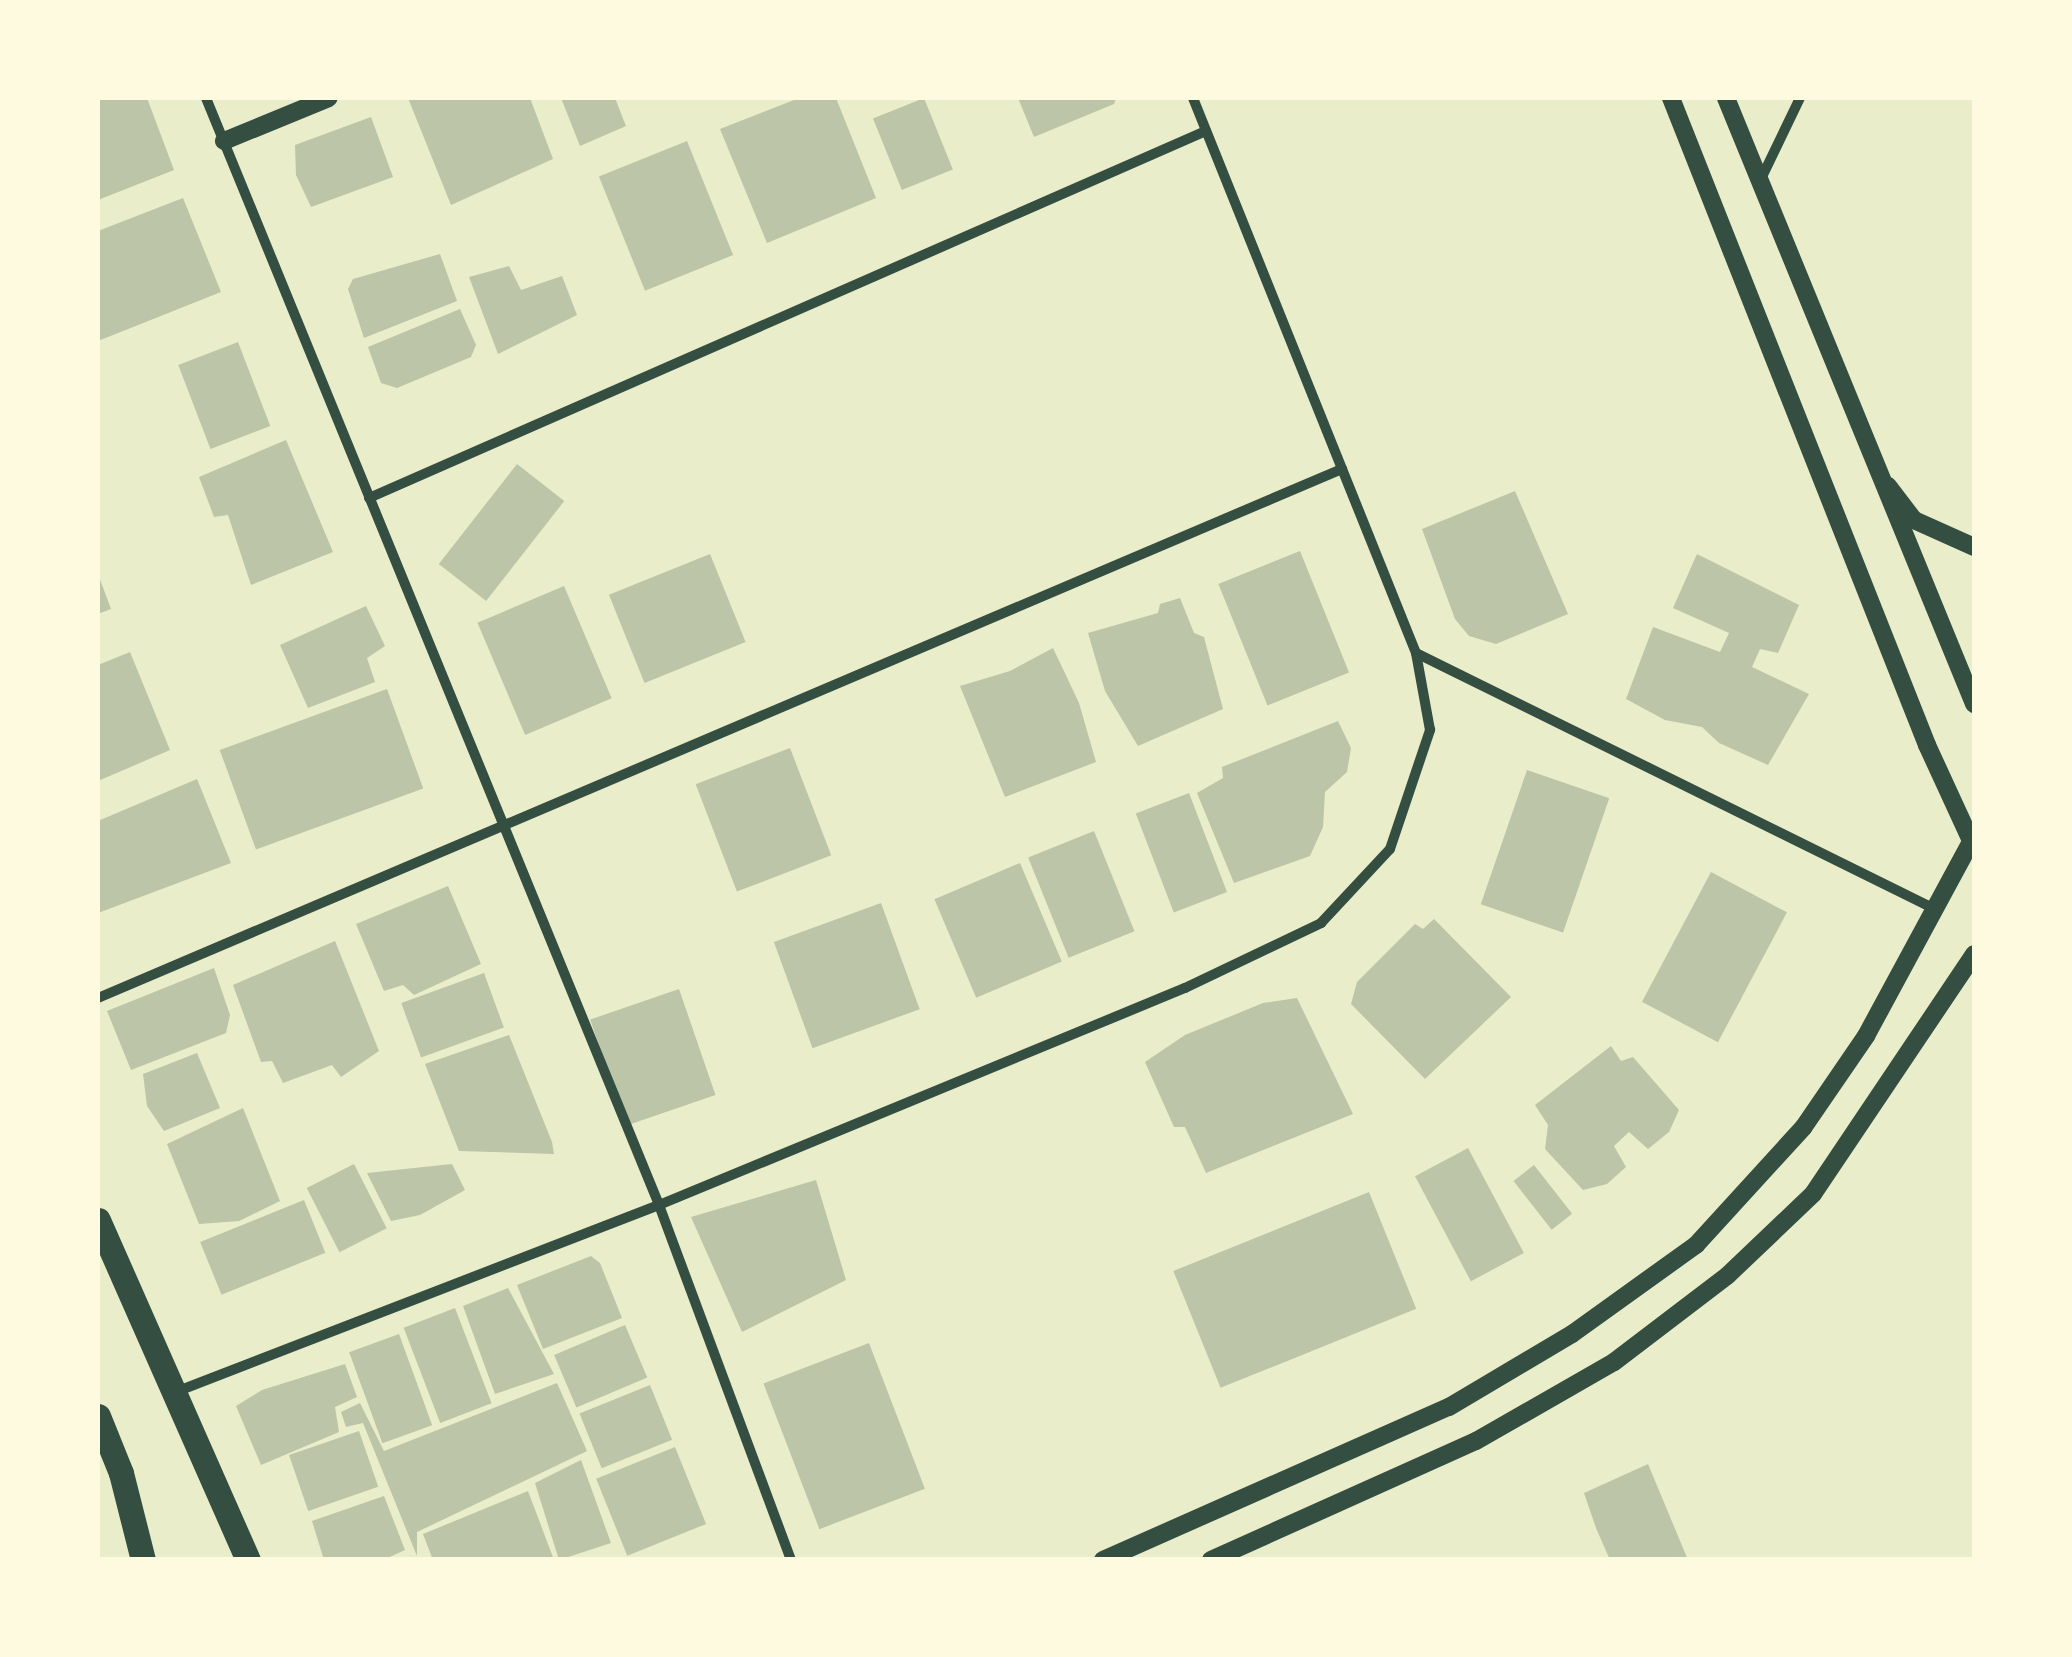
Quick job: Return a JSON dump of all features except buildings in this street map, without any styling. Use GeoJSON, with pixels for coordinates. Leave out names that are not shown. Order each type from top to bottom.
{"type":"FeatureCollection","features":[{"type":"Feature","properties":{"kind":"main road"},"geometry":{"type":"LineString","coordinates":[[98,1220],[248,1560]]}},
{"type":"Feature","properties":{"kind":"main road"},"geometry":{"type":"LineString","coordinates":[[98,1416],[121,1473],[143,1560]]}},
{"type":"Feature","properties":{"kind":"street"},"geometry":{"type":"LineString","coordinates":[[206,98],[659,1206],[791,1560]]}},
{"type":"Feature","properties":{"kind":"street"},"geometry":{"type":"LineString","coordinates":[[224,141],[330,98]]}},
{"type":"Feature","properties":{"kind":"street"},"geometry":{"type":"LineString","coordinates":[[172,1393],[659,1206],[1185,988],[1321,922],[1390,849],[1430,730],[1416,654],[1193,98]]}},
{"type":"Feature","properties":{"kind":"street"},"geometry":{"type":"LineString","coordinates":[[1103,1560],[1449,1407],[1572,1334],[1696,1246],[1803,1128],[1866,1036],[1973,843],[1671,98]]}},
{"type":"Feature","properties":{"kind":"street"},"geometry":{"type":"LineString","coordinates":[[1726,98],[1873,466],[1974,704]]}},
{"type":"Feature","properties":{"kind":"street"},"geometry":{"type":"LineString","coordinates":[[1760,182],[1800,98]]}},
{"type":"Feature","properties":{"kind":"street"},"geometry":{"type":"LineString","coordinates":[[370,498],[1206,131]]}},
{"type":"Feature","properties":{"kind":"street"},"geometry":{"type":"LineString","coordinates":[[1873,466],[1914,520],[1974,547]]}},
{"type":"Feature","properties":{"kind":"street"},"geometry":{"type":"LineString","coordinates":[[98,998],[1342,469]]}},
{"type":"Feature","properties":{"kind":"street"},"geometry":{"type":"LineString","coordinates":[[1416,654],[1935,909]]}},
{"type":"Feature","properties":{"kind":"street"},"geometry":{"type":"LineString","coordinates":[[1211,1560],[1476,1441],[1614,1362],[1728,1275],[1813,1194],[1974,954]]}}]}
